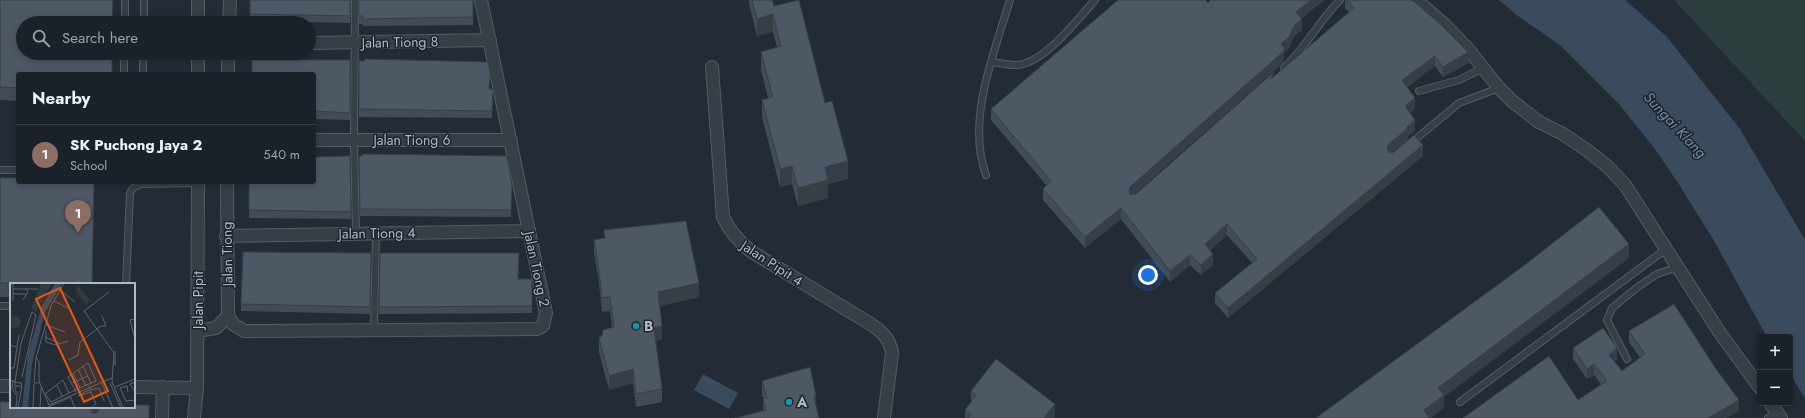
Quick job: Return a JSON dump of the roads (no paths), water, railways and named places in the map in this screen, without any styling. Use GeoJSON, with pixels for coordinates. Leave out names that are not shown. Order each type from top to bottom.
{"type":"FeatureCollection","features":[{"type":"Feature","properties":{"kind":"street"},"geometry":{"type":"LineString","coordinates":[[198,0],[198,16]]}},
{"type":"Feature","properties":{"kind":"street"},"geometry":{"type":"LineString","coordinates":[[229,16],[230,0]]}},
{"type":"Feature","properties":{"kind":"street","name":"Jalan Tiong 2"},"geometry":{"type":"LineString","coordinates":[[230,320],[244,331],[537,329],[543,326],[546,313],[528,231],[482,0]]}},
{"type":"Feature","properties":{"kind":"street"},"geometry":{"type":"LineString","coordinates":[[1416,0],[1445,25],[1468,49],[1499,88],[1512,100],[1539,122],[1563,134],[1607,166],[1625,185],[1720,333],[1757,384]]}},
{"type":"Feature","properties":{"kind":"street","name":"Jalan Tiong 8"},"geometry":{"type":"LineString","coordinates":[[316,43],[490,40]]}},
{"type":"Feature","properties":{"kind":"street"},"geometry":{"type":"LineString","coordinates":[[198,60],[198,72]]}},
{"type":"Feature","properties":{"kind":"street"},"geometry":{"type":"LineString","coordinates":[[228,60],[228,72]]}},
{"type":"Feature","properties":{"kind":"street","name":"Jalan Pipit 4"},"geometry":{"type":"LineString","coordinates":[[712,67],[720,201],[723,218],[729,230],[739,242],[752,252],[869,323],[886,336],[891,344],[892,353],[884,418]]}},
{"type":"Feature","properties":{"kind":"street","name":"Jalan Tiong 6"},"geometry":{"type":"LineString","coordinates":[[316,140],[511,140]]}},
{"type":"Feature","properties":{"kind":"street","name":"Jalan Pipit"},"geometry":{"type":"LineString","coordinates":[[194,418],[197,388],[198,184]]}},
{"type":"Feature","properties":{"kind":"street","name":"Jalan Tiong"},"geometry":{"type":"LineString","coordinates":[[226,184],[226,236],[230,320]]}},
{"type":"Feature","properties":{"kind":"street","name":"Jalan Tiong 4"},"geometry":{"type":"LineString","coordinates":[[226,236],[528,231]]}},
{"type":"Feature","properties":{"kind":"street"},"geometry":{"type":"LineString","coordinates":[[197,331],[216,328],[230,320]]}},
{"type":"Feature","properties":{"kind":"street"},"geometry":{"type":"LineString","coordinates":[[135,387],[197,388]]}},
{"type":"Feature","properties":{"kind":"street"},"geometry":{"type":"LineString","coordinates":[[162,418],[163,387]]}},
{"type":"Feature","properties":{"kind":"street"},"geometry":{"type":"LineString","coordinates":[[1771,406],[1775,416]]}},
{"type":"Feature","properties":{"kind":"lane"},"geometry":{"type":"LineString","coordinates":[[125,0],[125,16]]}},
{"type":"Feature","properties":{"kind":"lane"},"geometry":{"type":"LineString","coordinates":[[144,0],[144,16]]}},
{"type":"Feature","properties":{"kind":"lane"},"geometry":{"type":"LineString","coordinates":[[355,0],[354,140],[356,234]]}},
{"type":"Feature","properties":{"kind":"lane"},"geometry":{"type":"LineString","coordinates":[[986,175],[981,159],[978,138],[985,90],[1010,0]]}},
{"type":"Feature","properties":{"kind":"lane"},"geometry":{"type":"LineString","coordinates":[[992,62],[1017,65],[1038,57],[1055,44],[1096,0]]}},
{"type":"Feature","properties":{"kind":"lane"},"geometry":{"type":"LineString","coordinates":[[1278,73],[1295,58],[1322,20],[1340,0]]}},
{"type":"Feature","properties":{"kind":"lane"},"geometry":{"type":"LineString","coordinates":[[124,60],[124,72]]}},
{"type":"Feature","properties":{"kind":"lane"},"geometry":{"type":"LineString","coordinates":[[142,72],[143,60]]}},
{"type":"Feature","properties":{"kind":"lane"},"geometry":{"type":"LineString","coordinates":[[1419,91],[1458,80],[1477,71],[1484,70]]}},
{"type":"Feature","properties":{"kind":"lane"},"geometry":{"type":"LineString","coordinates":[[1405,148],[1459,103],[1499,88]]}},
{"type":"Feature","properties":{"kind":"lane"},"geometry":{"type":"LineString","coordinates":[[0,170],[16,170]]}},
{"type":"Feature","properties":{"kind":"lane"},"geometry":{"type":"LineString","coordinates":[[126,283],[130,193],[133,188],[141,184]]}},
{"type":"Feature","properties":{"kind":"lane"},"geometry":{"type":"LineString","coordinates":[[374,330],[376,233]]}},
{"type":"Feature","properties":{"kind":"lane"},"geometry":{"type":"LineString","coordinates":[[1460,402],[1666,249]]}},
{"type":"Feature","properties":{"kind":"lane"},"geometry":{"type":"LineString","coordinates":[[1627,359],[1607,320],[1612,308],[1639,286],[1657,274],[1678,268]]}},
{"type":"Feature","properties":{"kind":"water","name":"Sungai Klang"},"geometry":{"type":"Polygon","coordinates":[[[1499,0],[1625,0],[1667,37],[1740,129],[1805,240],[1805,398],[1793,379],[1793,334],[1765,334],[1713,239],[1655,149],[1619,104],[1561,46],[1518,16],[1499,0]]]}},
{"type":"Feature","properties":{"kind":"water"},"geometry":{"type":"Polygon","coordinates":[[[703,374],[738,393],[729,409],[694,390],[703,374]]]}},
{"type":"Feature","properties":{"kind":"place","name":"SK Puchong Jaya 2"},"geometry":{"type":"Point","coordinates":[78,233]}},
{"type":"Feature","properties":{"kind":"place","name":"B"},"geometry":{"type":"Point","coordinates":[636,326]}},
{"type":"Feature","properties":{"kind":"place","name":"A"},"geometry":{"type":"Point","coordinates":[789,402]}}]}
